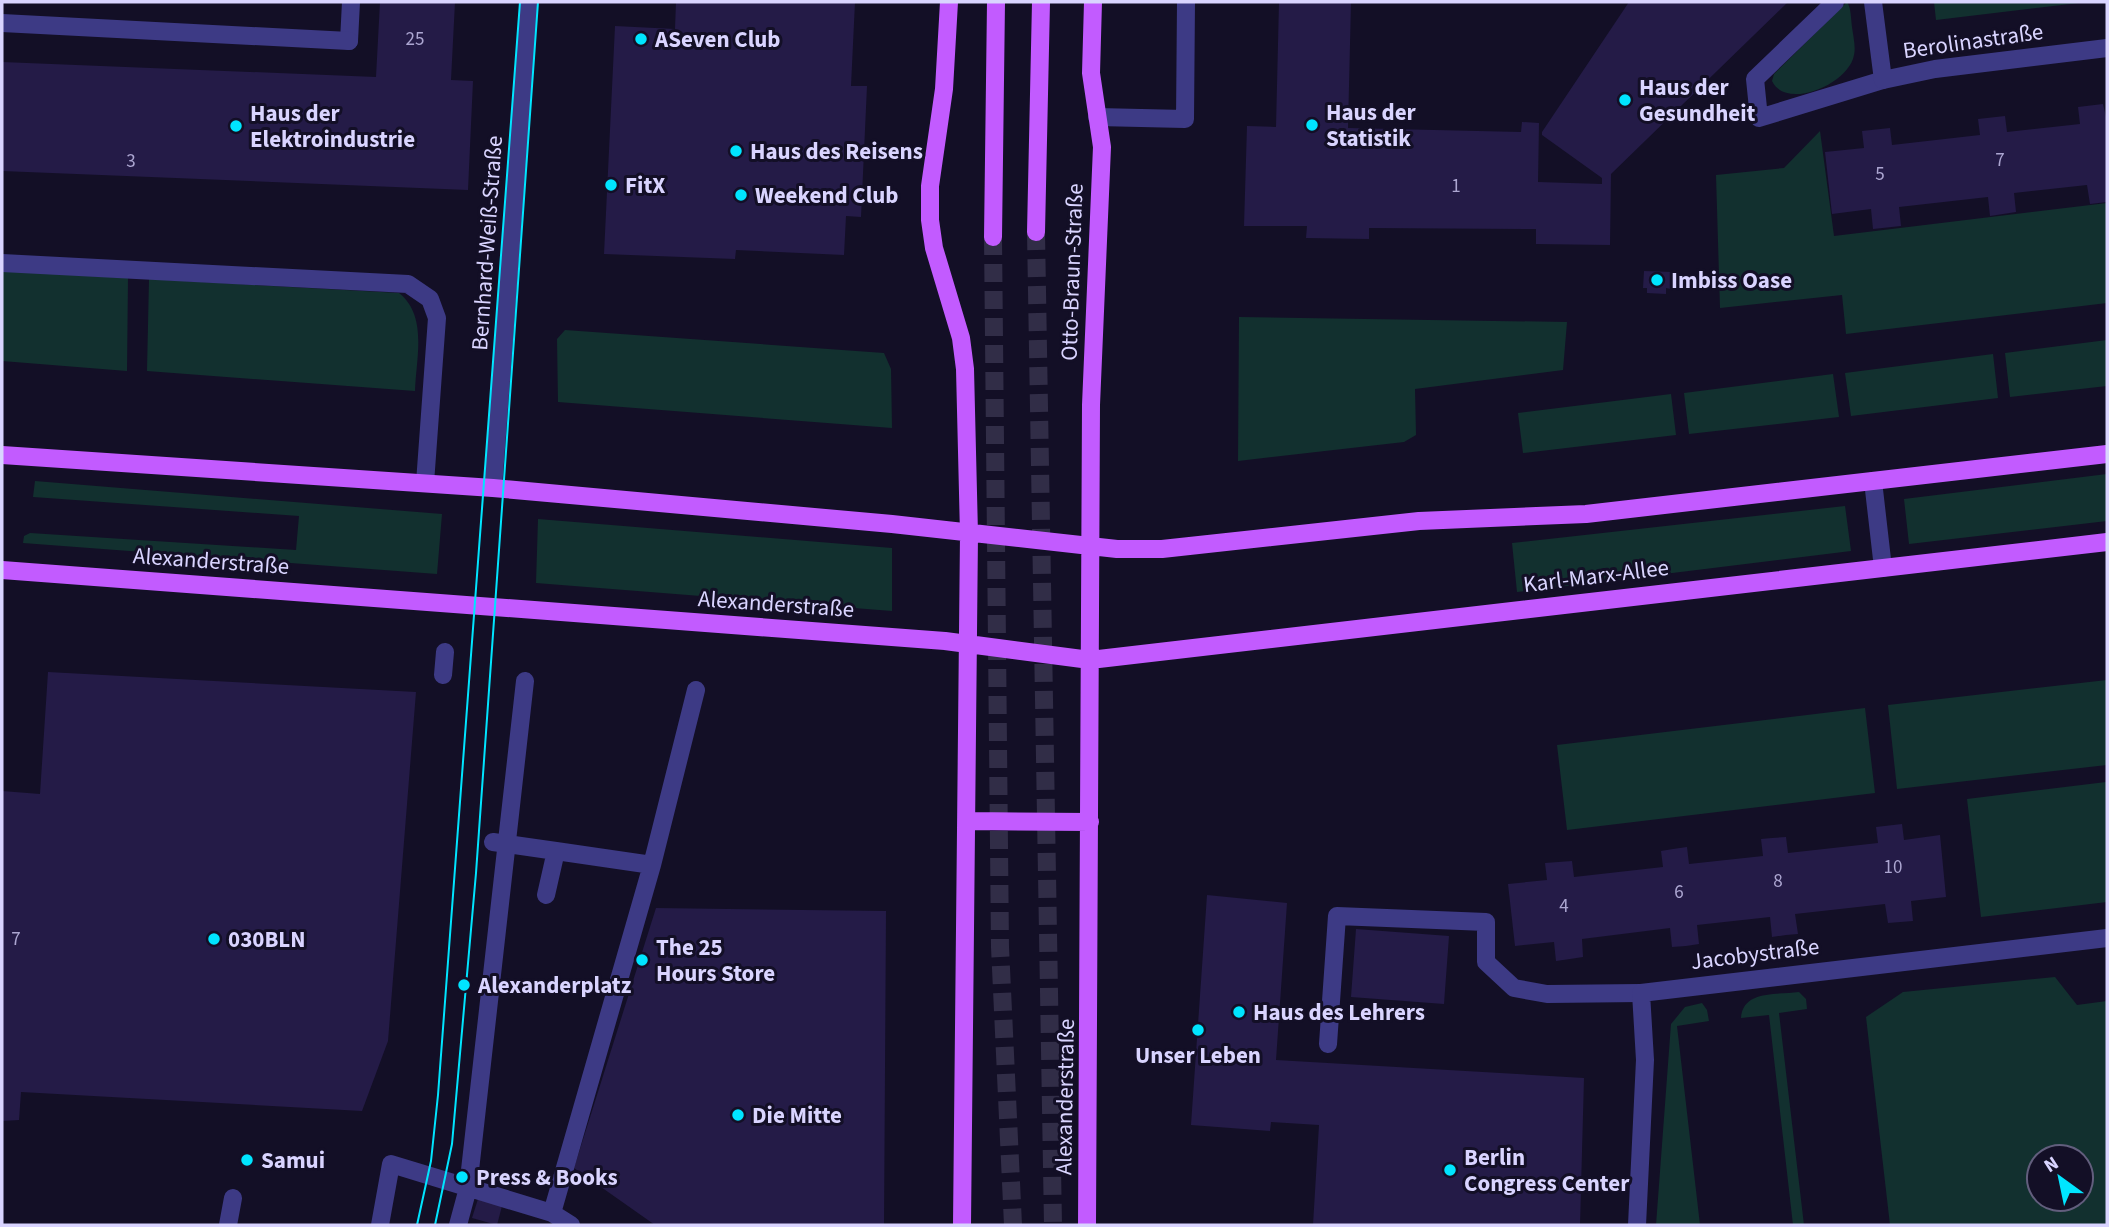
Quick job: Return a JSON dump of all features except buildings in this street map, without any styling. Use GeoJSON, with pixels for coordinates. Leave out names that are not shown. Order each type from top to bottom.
{"type":"FeatureCollection","features":[{"type":"Feature","properties":{"kind":"main road"},"geometry":{"type":"LineString","coordinates":[[949,2],[945,78],[930,186],[930,220],[933,248],[961,338],[965,369],[968,534],[967,821],[962,1225]]}},
{"type":"Feature","properties":{"kind":"main road"},"geometry":{"type":"LineString","coordinates":[[993,237],[996,2]]}},
{"type":"Feature","properties":{"kind":"main road"},"geometry":{"type":"LineString","coordinates":[[1036,232],[1041,2]]}},
{"type":"Feature","properties":{"kind":"main road","name":"Otto-Braun-Straße"},"geometry":{"type":"LineString","coordinates":[[1091,546],[1091,405],[1102,147],[1091,73],[1093,2]]}},
{"type":"Feature","properties":{"kind":"main road"},"geometry":{"type":"LineString","coordinates":[[2,455],[493,488],[892,524],[1091,546],[1184,548],[1419,521],[1586,514],[2107,454]]}},
{"type":"Feature","properties":{"kind":"main road","name":"Karl-Marx-Allee"},"geometry":{"type":"LineString","coordinates":[[967,644],[1090,660],[2107,542]]}},
{"type":"Feature","properties":{"kind":"main road","name":"Alexanderstraße"},"geometry":{"type":"LineString","coordinates":[[1087,1225],[1091,546]]}},
{"type":"Feature","properties":{"kind":"main road","name":"Alexanderstraße"},"geometry":{"type":"LineString","coordinates":[[2,570],[967,644]]}},
{"type":"Feature","properties":{"kind":"main road"},"geometry":{"type":"LineString","coordinates":[[967,821],[1090,822]]}},
{"type":"Feature","properties":{"kind":"street"},"geometry":{"type":"LineString","coordinates":[[2,23],[349,41],[351,2]]}},
{"type":"Feature","properties":{"kind":"street","name":"Bernhard-Weiß-Straße"},"geometry":{"type":"LineString","coordinates":[[493,488],[529,2]]}},
{"type":"Feature","properties":{"kind":"street"},"geometry":{"type":"LineString","coordinates":[[1097,117],[1185,119],[1186,2]]}},
{"type":"Feature","properties":{"kind":"street"},"geometry":{"type":"LineString","coordinates":[[1835,2],[1755,79],[1759,118],[1883,80]]}},
{"type":"Feature","properties":{"kind":"street","name":"Berolinastraße"},"geometry":{"type":"LineString","coordinates":[[1872,2],[1883,80],[1935,69],[2107,48]]}},
{"type":"Feature","properties":{"kind":"street"},"geometry":{"type":"LineString","coordinates":[[2,262],[408,284],[430,299],[437,318],[425,484]]}},
{"type":"Feature","properties":{"kind":"street"},"geometry":{"type":"LineString","coordinates":[[1873,481],[1883,568]]}},
{"type":"Feature","properties":{"kind":"street"},"geometry":{"type":"LineString","coordinates":[[443,675],[445,652]]}},
{"type":"Feature","properties":{"kind":"street"},"geometry":{"type":"LineString","coordinates":[[458,1225],[468,1188],[499,843],[525,681]]}},
{"type":"Feature","properties":{"kind":"street"},"geometry":{"type":"LineString","coordinates":[[552,1213],[652,865],[696,690]]}},
{"type":"Feature","properties":{"kind":"street"},"geometry":{"type":"LineString","coordinates":[[499,843],[652,865]]}},
{"type":"Feature","properties":{"kind":"street"},"geometry":{"type":"LineString","coordinates":[[546,893],[556,851]]}},
{"type":"Feature","properties":{"kind":"street","name":"Jacobystraße"},"geometry":{"type":"LineString","coordinates":[[1328,1044],[1337,916],[1486,922],[1486,962],[1514,988],[1547,994],[1641,993],[2107,938]]}},
{"type":"Feature","properties":{"kind":"street"},"geometry":{"type":"LineString","coordinates":[[1637,1225],[1644,1060],[1641,993]]}},
{"type":"Feature","properties":{"kind":"street"},"geometry":{"type":"LineString","coordinates":[[380,1225],[391,1164],[552,1213],[571,1225]]}},
{"type":"Feature","properties":{"kind":"street"},"geometry":{"type":"LineString","coordinates":[[228,1225],[233,1198]]}},
{"type":"Feature","properties":{"kind":"green space"},"geometry":{"type":"Polygon","coordinates":[[[1847,2],[1855,48],[1850,66],[1830,84],[1816,90],[1790,94],[1779,90],[1772,81],[1774,74],[1847,2]]]}},
{"type":"Feature","properties":{"kind":"green space"},"geometry":{"type":"Polygon","coordinates":[[[1934,2],[2087,2],[1936,20],[1934,2]]]}},
{"type":"Feature","properties":{"kind":"green space"},"geometry":{"type":"Polygon","coordinates":[[[1820,131],[1834,236],[2107,203],[2107,303],[1846,334],[1842,295],[1720,308],[1716,175],[1784,168],[1820,131]]]}},
{"type":"Feature","properties":{"kind":"green space"},"geometry":{"type":"Polygon","coordinates":[[[2,271],[128,278],[127,371],[2,361],[2,271]]]}},
{"type":"Feature","properties":{"kind":"green space"},"geometry":{"type":"Polygon","coordinates":[[[149,279],[399,293],[408,302],[417,325],[415,391],[147,371],[149,279]]]}},
{"type":"Feature","properties":{"kind":"green space"},"geometry":{"type":"Polygon","coordinates":[[[1239,317],[1567,322],[1563,370],[1415,389],[1416,435],[1404,442],[1238,461],[1239,317]]]}},
{"type":"Feature","properties":{"kind":"green space"},"geometry":{"type":"Polygon","coordinates":[[[565,330],[884,353],[891,369],[892,428],[558,402],[557,339],[565,330]]]}},
{"type":"Feature","properties":{"kind":"green space"},"geometry":{"type":"Polygon","coordinates":[[[2107,340],[2107,386],[2010,397],[2005,353],[2107,340]]]}},
{"type":"Feature","properties":{"kind":"green space"},"geometry":{"type":"Polygon","coordinates":[[[1993,354],[1998,398],[1851,416],[1845,373],[1993,354]]]}},
{"type":"Feature","properties":{"kind":"green space"},"geometry":{"type":"Polygon","coordinates":[[[1833,374],[1839,417],[1689,434],[1684,393],[1833,374]]]}},
{"type":"Feature","properties":{"kind":"green space"},"geometry":{"type":"Polygon","coordinates":[[[1671,394],[1676,435],[1523,453],[1518,413],[1671,394]]]}},
{"type":"Feature","properties":{"kind":"green space"},"geometry":{"type":"Polygon","coordinates":[[[2107,474],[2107,521],[1909,544],[1904,499],[2107,474]]]}},
{"type":"Feature","properties":{"kind":"green space"},"geometry":{"type":"Polygon","coordinates":[[[35,481],[442,514],[437,574],[23,543],[24,536],[30,533],[296,550],[299,516],[33,497],[35,481]]]}},
{"type":"Feature","properties":{"kind":"green space"},"geometry":{"type":"Polygon","coordinates":[[[1845,506],[1851,551],[1517,592],[1512,543],[1845,506]]]}},
{"type":"Feature","properties":{"kind":"green space"},"geometry":{"type":"Polygon","coordinates":[[[538,519],[892,548],[892,611],[536,583],[538,519]]]}},
{"type":"Feature","properties":{"kind":"green space"},"geometry":{"type":"Polygon","coordinates":[[[2107,680],[2107,765],[1897,789],[1888,705],[2107,680]]]}},
{"type":"Feature","properties":{"kind":"green space"},"geometry":{"type":"Polygon","coordinates":[[[1865,708],[1875,793],[1567,830],[1557,745],[1865,708]]]}},
{"type":"Feature","properties":{"kind":"green space"},"geometry":{"type":"Polygon","coordinates":[[[2106,782],[2107,902],[1981,917],[1967,799],[2106,782]]]}},
{"type":"Feature","properties":{"kind":"green space"},"geometry":{"type":"Polygon","coordinates":[[[2055,977],[2077,1005],[2107,1001],[2107,1225],[1890,1225],[1866,1017],[1903,992],[2055,977]]]}},
{"type":"Feature","properties":{"kind":"green space"},"geometry":{"type":"Polygon","coordinates":[[[1799,992],[1806,999],[1807,1009],[1779,1013],[1804,1225],[1793,1225],[1769,1015],[1741,1018],[1743,1009],[1754,998],[1799,992]]]}},
{"type":"Feature","properties":{"kind":"green space"},"geometry":{"type":"Polygon","coordinates":[[[1702,1003],[1707,1010],[1709,1021],[1677,1026],[1700,1225],[1656,1225],[1671,1024],[1685,1007],[1702,1003]]]}},
{"type":"Feature","properties":{"kind":"tunnel"},"geometry":{"type":"LineString","coordinates":[[1036,232],[1053,1225]]}},
{"type":"Feature","properties":{"kind":"tunnel"},"geometry":{"type":"LineString","coordinates":[[993,237],[1000,947],[1013,1225]]}},
{"type":"Feature","properties":{"kind":"tram line"},"geometry":{"type":"LineString","coordinates":[[417,1225],[431,1161],[438,1095],[520,2]]}},
{"type":"Feature","properties":{"kind":"tram line"},"geometry":{"type":"LineString","coordinates":[[435,1225],[452,1144],[476,873],[538,2]]}},
{"type":"Feature","properties":{"kind":"place","name":"ASeven Club"},"geometry":{"type":"Point","coordinates":[641,39]}},
{"type":"Feature","properties":{"kind":"place","name":"Haus der Gesundheit"},"geometry":{"type":"Point","coordinates":[1625,100]}},
{"type":"Feature","properties":{"kind":"place","name":"Haus der Statistik"},"geometry":{"type":"Point","coordinates":[1312,125]}},
{"type":"Feature","properties":{"kind":"place","name":"Haus der Elektroindustrie"},"geometry":{"type":"Point","coordinates":[236,126]}},
{"type":"Feature","properties":{"kind":"place","name":"Haus des Reisens"},"geometry":{"type":"Point","coordinates":[736,151]}},
{"type":"Feature","properties":{"kind":"place","name":"FitX"},"geometry":{"type":"Point","coordinates":[611,185]}},
{"type":"Feature","properties":{"kind":"place","name":"Weekend Club"},"geometry":{"type":"Point","coordinates":[741,195]}},
{"type":"Feature","properties":{"kind":"place","name":"Imbiss Oase"},"geometry":{"type":"Point","coordinates":[1657,280]}},
{"type":"Feature","properties":{"kind":"place","name":"030BLN"},"geometry":{"type":"Point","coordinates":[214,939]}},
{"type":"Feature","properties":{"kind":"place","name":"The 25 Hours Store"},"geometry":{"type":"Point","coordinates":[642,960]}},
{"type":"Feature","properties":{"kind":"place","name":"Alexanderplatz"},"geometry":{"type":"Point","coordinates":[464,985]}},
{"type":"Feature","properties":{"kind":"place","name":"Haus des Lehrers"},"geometry":{"type":"Point","coordinates":[1239,1012]}},
{"type":"Feature","properties":{"kind":"place","name":"Unser Leben"},"geometry":{"type":"Point","coordinates":[1198,1030]}},
{"type":"Feature","properties":{"kind":"place","name":"Die Mitte"},"geometry":{"type":"Point","coordinates":[738,1115]}},
{"type":"Feature","properties":{"kind":"place","name":"Samui"},"geometry":{"type":"Point","coordinates":[247,1160]}},
{"type":"Feature","properties":{"kind":"place","name":"Berlin Congress Center"},"geometry":{"type":"Point","coordinates":[1450,1170]}},
{"type":"Feature","properties":{"kind":"place","name":"Press & Books"},"geometry":{"type":"Point","coordinates":[462,1177]}}]}
